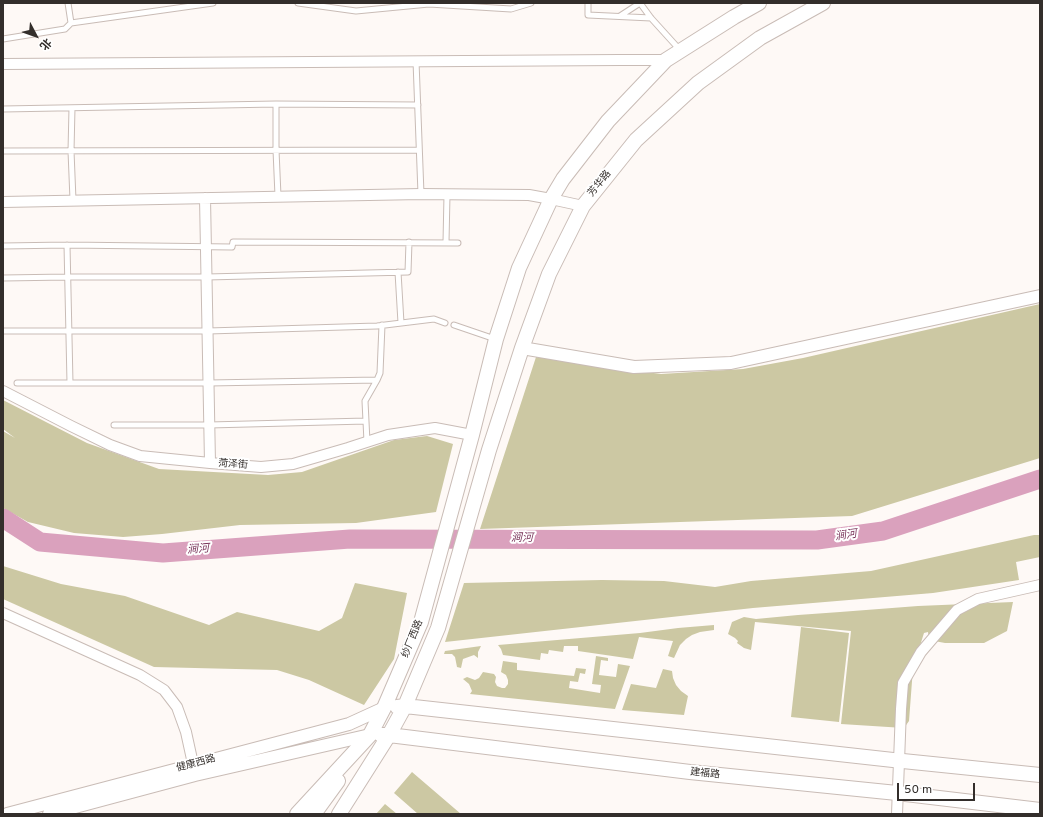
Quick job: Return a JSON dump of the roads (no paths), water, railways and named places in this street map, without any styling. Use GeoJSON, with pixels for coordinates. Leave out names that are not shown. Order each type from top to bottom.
{"type":"FeatureCollection","features":[{"type":"Feature","properties":{"kind":"main road"},"geometry":{"type":"LineString","coordinates":[[471,439],[496,339],[520,268],[551,199],[563,179],[608,121],[666,60],[680,50],[759,3]]}},
{"type":"Feature","properties":{"kind":"main road","name":"芳华路"},"geometry":{"type":"LineString","coordinates":[[488,450],[522,348],[549,274],[583,206],[636,140],[698,83],[760,38],[823,3]]}},
{"type":"Feature","properties":{"kind":"main road","name":"纱厂西路"},"geometry":{"type":"LineString","coordinates":[[297,814],[370,735],[384,708],[421,622],[471,439]]}},
{"type":"Feature","properties":{"kind":"main road","name":"纱厂西路"},"geometry":{"type":"LineString","coordinates":[[339,814],[389,735],[404,706],[438,628],[488,450]]}},
{"type":"Feature","properties":{"kind":"main road"},"geometry":{"type":"LineString","coordinates":[[384,708],[404,706],[1040,774]]}},
{"type":"Feature","properties":{"kind":"main road"},"geometry":{"type":"LineString","coordinates":[[314,814],[370,735]]}},
{"type":"Feature","properties":{"kind":"main road","name":"建福路"},"geometry":{"type":"LineString","coordinates":[[370,735],[389,735],[690,772],[897,793],[1040,810]]}},
{"type":"Feature","properties":{"kind":"street"},"geometry":{"type":"LineString","coordinates":[[3,64],[666,60]]}},
{"type":"Feature","properties":{"kind":"street"},"geometry":{"type":"LineString","coordinates":[[3,202],[447,194],[529,195],[583,206]]}},
{"type":"Feature","properties":{"kind":"street"},"geometry":{"type":"LineString","coordinates":[[205,198],[210,463]]}},
{"type":"Feature","properties":{"kind":"street"},"geometry":{"type":"LineString","coordinates":[[522,348],[634,367],[731,363],[1040,296]]}},
{"type":"Feature","properties":{"kind":"street","name":"菏泽街"},"geometry":{"type":"LineString","coordinates":[[3,391],[110,445],[140,456],[261,467],[294,464],[388,435],[435,428],[471,439]]}},
{"type":"Feature","properties":{"kind":"street"},"geometry":{"type":"LineString","coordinates":[[897,814],[903,683],[921,652],[956,610],[978,599],[1040,586]]}},
{"type":"Feature","properties":{"kind":"street"},"geometry":{"type":"LineString","coordinates":[[3,613],[140,675],[164,690],[178,707],[186,732],[194,770]]}},
{"type":"Feature","properties":{"kind":"street","name":"健康西路"},"geometry":{"type":"LineString","coordinates":[[49,814],[349,724],[384,708]]}},
{"type":"Feature","properties":{"kind":"street","name":"健康西路"},"geometry":{"type":"LineString","coordinates":[[7,814],[194,770],[370,735]]}},
{"type":"Feature","properties":{"kind":"lane"},"geometry":{"type":"LineString","coordinates":[[68,3],[71,23]]}},
{"type":"Feature","properties":{"kind":"lane"},"geometry":{"type":"LineString","coordinates":[[3,39],[65,29],[71,23],[213,3]]}},
{"type":"Feature","properties":{"kind":"lane"},"geometry":{"type":"LineString","coordinates":[[298,3],[356,11],[429,4],[510,9],[531,3]]}},
{"type":"Feature","properties":{"kind":"lane"},"geometry":{"type":"LineString","coordinates":[[588,3],[588,15],[651,18]]}},
{"type":"Feature","properties":{"kind":"lane"},"geometry":{"type":"LineString","coordinates":[[619,17],[640,3],[651,18],[680,50]]}},
{"type":"Feature","properties":{"kind":"lane"},"geometry":{"type":"LineString","coordinates":[[416,61],[421,194]]}},
{"type":"Feature","properties":{"kind":"lane"},"geometry":{"type":"LineString","coordinates":[[3,109],[276,104],[418,105]]}},
{"type":"Feature","properties":{"kind":"lane"},"geometry":{"type":"LineString","coordinates":[[276,104],[278,196]]}},
{"type":"Feature","properties":{"kind":"lane"},"geometry":{"type":"LineString","coordinates":[[72,108],[71,151],[73,200]]}},
{"type":"Feature","properties":{"kind":"lane"},"geometry":{"type":"LineString","coordinates":[[3,151],[419,150]]}},
{"type":"Feature","properties":{"kind":"lane"},"geometry":{"type":"LineString","coordinates":[[446,242],[447,194]]}},
{"type":"Feature","properties":{"kind":"lane"},"geometry":{"type":"LineString","coordinates":[[3,246],[67,245],[232,247],[233,242],[458,243]]}},
{"type":"Feature","properties":{"kind":"lane"},"geometry":{"type":"LineString","coordinates":[[3,278],[207,277],[408,272],[409,242]]}},
{"type":"Feature","properties":{"kind":"lane"},"geometry":{"type":"LineString","coordinates":[[67,245],[70,383]]}},
{"type":"Feature","properties":{"kind":"lane"},"geometry":{"type":"LineString","coordinates":[[398,272],[401,323]]}},
{"type":"Feature","properties":{"kind":"lane"},"geometry":{"type":"LineString","coordinates":[[3,331],[208,331],[382,325],[434,319],[445,323]]}},
{"type":"Feature","properties":{"kind":"lane"},"geometry":{"type":"LineString","coordinates":[[367,442],[365,401],[380,373],[382,325]]}},
{"type":"Feature","properties":{"kind":"lane"},"geometry":{"type":"LineString","coordinates":[[454,325],[496,339]]}},
{"type":"Feature","properties":{"kind":"lane"},"geometry":{"type":"LineString","coordinates":[[18,383],[209,383],[377,380]]}},
{"type":"Feature","properties":{"kind":"lane"},"geometry":{"type":"LineString","coordinates":[[114,425],[209,426],[366,421]]}},
{"type":"Feature","properties":{"kind":"waterway","name":"涧河"},"geometry":{"type":"LineString","coordinates":[[3,518],[40,542],[163,553],[350,539],[817,540],[883,531],[1040,479]]}}]}
